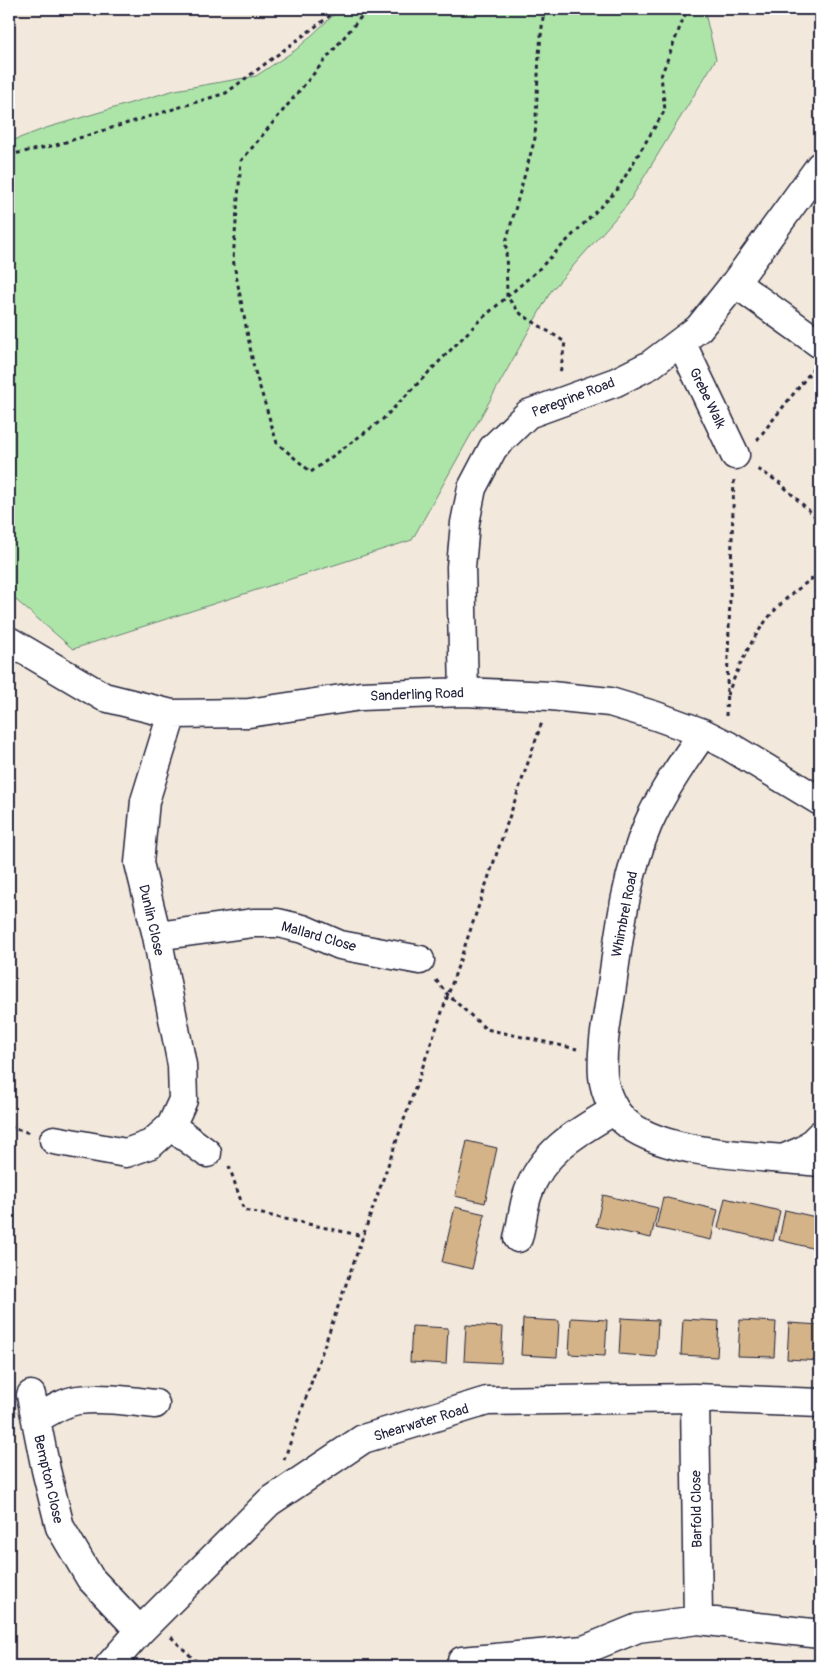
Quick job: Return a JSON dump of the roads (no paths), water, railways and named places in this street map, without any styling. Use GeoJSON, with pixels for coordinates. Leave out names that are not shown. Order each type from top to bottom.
{"type":"FeatureCollection","features":[{"type":"Feature","properties":{"kind":"street","name":"Peregrine Road"},"geometry":{"type":"LineString","coordinates":[[464,692],[461,567],[465,523],[472,488],[493,448],[528,414],[616,382],[650,365],[699,328],[735,283],[820,166]]}},
{"type":"Feature","properties":{"kind":"street"},"geometry":{"type":"LineString","coordinates":[[735,283],[817,356]]}},
{"type":"Feature","properties":{"kind":"street","name":"Grebe Walk"},"geometry":{"type":"LineString","coordinates":[[682,342],[735,455]]}},
{"type":"Feature","properties":{"kind":"street","name":"Sanderling Road"},"geometry":{"type":"LineString","coordinates":[[9,641],[104,697],[172,714],[249,713],[361,696],[464,692],[551,696],[610,702],[703,733],[727,745],[820,801]]}},
{"type":"Feature","properties":{"kind":"street","name":"Dunlin Close"},"geometry":{"type":"LineString","coordinates":[[54,1140],[126,1153],[152,1144],[171,1126],[183,1100],[182,1065],[157,936],[139,863],[145,801],[172,714]]}},
{"type":"Feature","properties":{"kind":"street","name":"Whimbrel Road"},"geometry":{"type":"LineString","coordinates":[[703,733],[674,776],[653,815],[634,866],[622,913],[604,1042],[604,1076],[609,1096],[615,1110],[628,1124],[647,1136],[676,1145],[722,1153],[820,1162]]}},
{"type":"Feature","properties":{"kind":"street","name":"Mallard Close"},"geometry":{"type":"LineString","coordinates":[[157,936],[253,923],[278,923],[303,929],[340,944],[420,960]]}},
{"type":"Feature","properties":{"kind":"street"},"geometry":{"type":"LineString","coordinates":[[526,1223],[527,1194],[536,1175],[553,1151],[566,1140],[615,1110]]}},
{"type":"Feature","properties":{"kind":"street"},"geometry":{"type":"LineString","coordinates":[[171,1126],[207,1153]]}},
{"type":"Feature","properties":{"kind":"street","name":"Whimbrel Road"},"geometry":{"type":"LineString","coordinates":[[785,1158],[806,1149],[820,1136]]}},
{"type":"Feature","properties":{"kind":"street","name":"Shearwater Road"},"geometry":{"type":"LineString","coordinates":[[109,1666],[146,1625],[270,1502],[363,1439],[487,1401],[695,1398],[820,1403]]}},
{"type":"Feature","properties":{"kind":"street","name":"Barfold Close"},"geometry":{"type":"LineString","coordinates":[[695,1398],[698,1620]]}},
{"type":"Feature","properties":{"kind":"street","name":"Bempton Close"},"geometry":{"type":"LineString","coordinates":[[146,1625],[90,1578],[60,1527],[33,1407],[57,1407],[77,1400],[119,1400],[155,1404]]}},
{"type":"Feature","properties":{"kind":"street"},"geometry":{"type":"LineString","coordinates":[[462,1661],[584,1650],[638,1628],[698,1620],[820,1634]]}}]}
